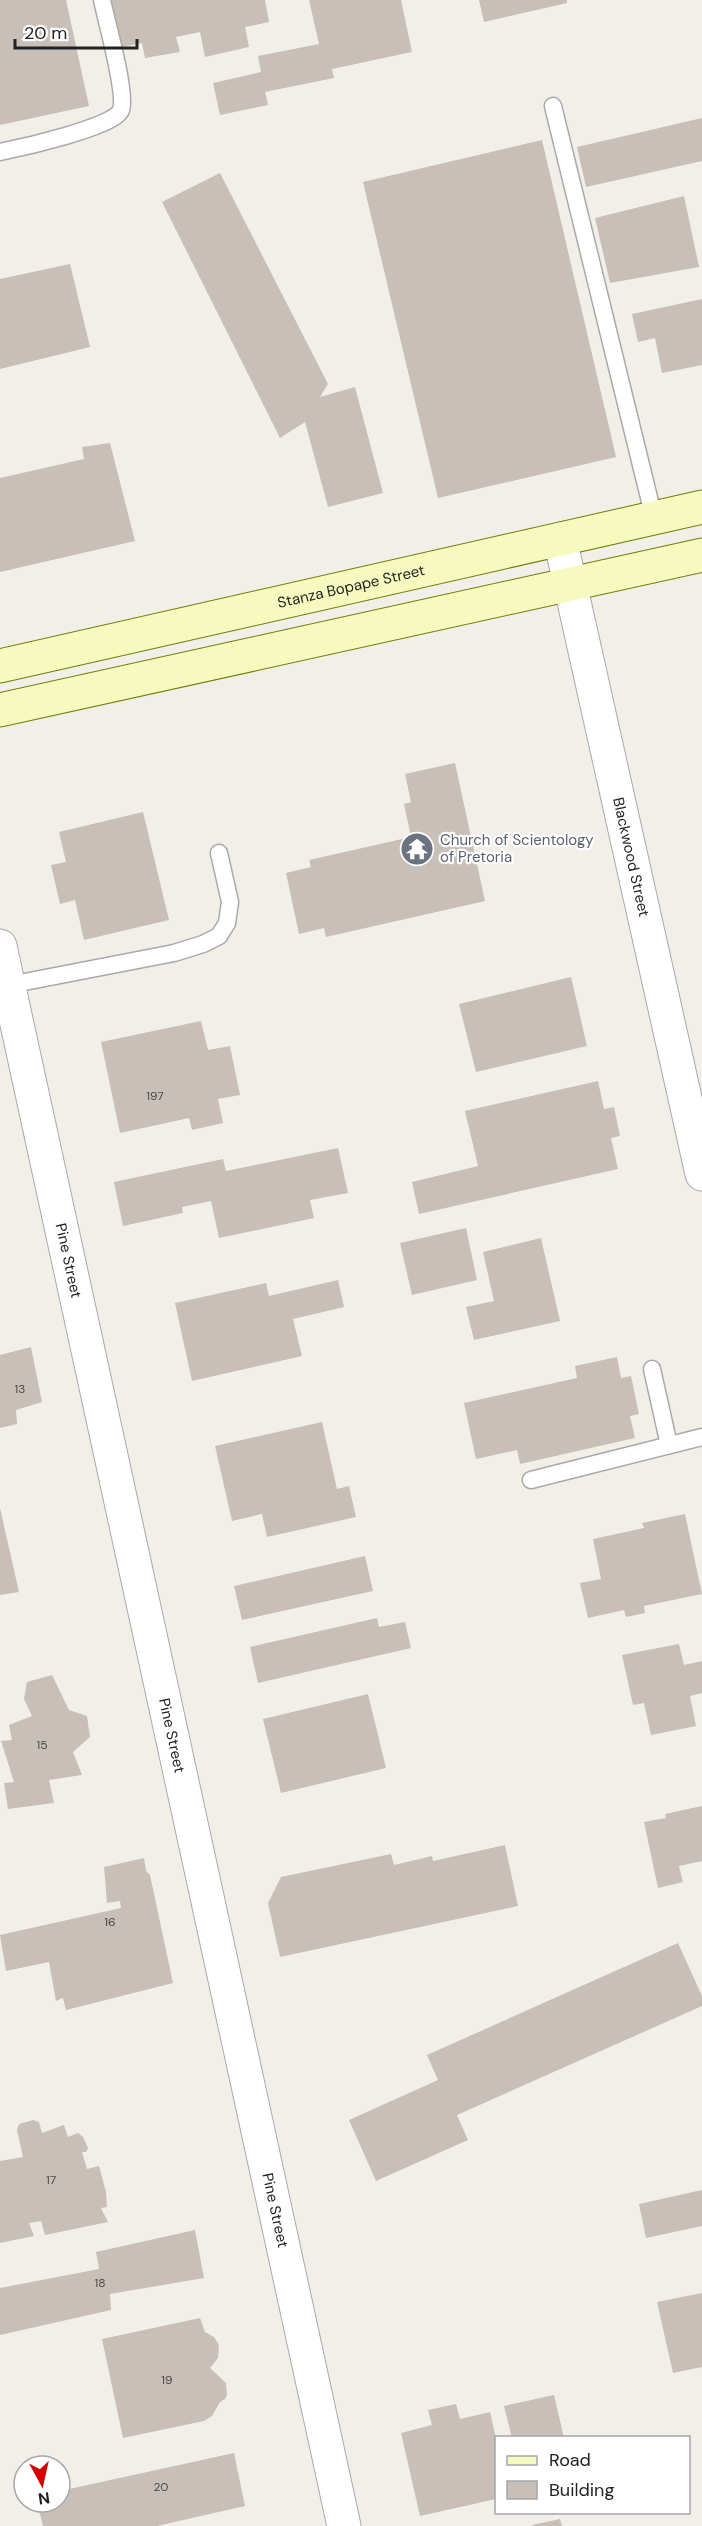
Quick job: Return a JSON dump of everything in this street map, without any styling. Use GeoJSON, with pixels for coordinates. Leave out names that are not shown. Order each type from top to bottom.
{"type":"FeatureCollection","features":[{"type":"Feature","properties":{"kind":"main road","name":"Stanza Bopape Street"},"geometry":{"type":"LineString","coordinates":[[0,666],[702,507]]}},
{"type":"Feature","properties":{"kind":"main road"},"geometry":{"type":"LineString","coordinates":[[0,710],[702,555]]}},
{"type":"Feature","properties":{"kind":"street","name":"Blackwood Street"},"geometry":{"type":"LineString","coordinates":[[560,539],[702,1174]]}},
{"type":"Feature","properties":{"kind":"street","name":"Pine Street"},"geometry":{"type":"LineString","coordinates":[[0,946],[344,2526]]}},
{"type":"Feature","properties":{"kind":"lane"},"geometry":{"type":"LineString","coordinates":[[0,152],[90,128],[116,117],[121,110],[121,93],[102,0]]}},
{"type":"Feature","properties":{"kind":"lane"},"geometry":{"type":"LineString","coordinates":[[553,106],[654,518]]}},
{"type":"Feature","properties":{"kind":"lane"},"geometry":{"type":"LineString","coordinates":[[9,985],[174,953],[202,945],[219,936],[227,923],[230,902],[219,853]]}},
{"type":"Feature","properties":{"kind":"lane"},"geometry":{"type":"LineString","coordinates":[[652,1369],[669,1445]]}},
{"type":"Feature","properties":{"kind":"lane"},"geometry":{"type":"LineString","coordinates":[[531,1480],[702,1437]]}},
{"type":"Feature","properties":{"kind":"building"},"geometry":{"type":"Polygon","coordinates":[[[0,0],[66,0],[89,106],[0,125],[0,0]]]}},
{"type":"Feature","properties":{"kind":"building"},"geometry":{"type":"Polygon","coordinates":[[[111,0],[265,0],[269,22],[245,27],[249,47],[205,57],[200,32],[176,37],[180,52],[145,58],[142,43],[122,47],[111,0]]]}},
{"type":"Feature","properties":{"kind":"building"},"geometry":{"type":"Polygon","coordinates":[[[309,0],[401,0],[412,52],[332,69],[334,78],[265,92],[268,105],[220,115],[213,83],[261,72],[258,56],[319,44],[309,0]]]}},
{"type":"Feature","properties":{"kind":"building"},"geometry":{"type":"Polygon","coordinates":[[[479,0],[567,0],[567,3],[484,22],[479,0]]]}},
{"type":"Feature","properties":{"kind":"building"},"geometry":{"type":"Polygon","coordinates":[[[702,118],[702,161],[586,187],[577,147],[702,118]]]}},
{"type":"Feature","properties":{"kind":"building"},"geometry":{"type":"Polygon","coordinates":[[[542,140],[616,457],[438,498],[363,182],[542,140]]]}},
{"type":"Feature","properties":{"kind":"building"},"geometry":{"type":"Polygon","coordinates":[[[220,173],[328,384],[320,397],[355,387],[383,493],[328,507],[305,422],[280,438],[162,202],[220,173]]]}},
{"type":"Feature","properties":{"kind":"building"},"geometry":{"type":"Polygon","coordinates":[[[684,196],[699,267],[610,283],[595,218],[684,196]]]}},
{"type":"Feature","properties":{"kind":"building"},"geometry":{"type":"Polygon","coordinates":[[[70,264],[90,347],[0,369],[0,279],[70,264]]]}},
{"type":"Feature","properties":{"kind":"building"},"geometry":{"type":"Polygon","coordinates":[[[702,299],[702,365],[662,373],[655,338],[638,342],[632,314],[702,299]]]}},
{"type":"Feature","properties":{"kind":"building"},"geometry":{"type":"Polygon","coordinates":[[[110,443],[135,541],[0,572],[0,478],[84,459],[82,447],[110,443]]]}},
{"type":"Feature","properties":{"kind":"building","name":"Church of Scientology of Pretoria"},"geometry":{"type":"Polygon","coordinates":[[[455,763],[485,901],[326,937],[324,928],[299,934],[286,873],[311,867],[309,860],[411,837],[404,804],[411,802],[405,774],[455,763]]]}},
{"type":"Feature","properties":{"kind":"building"},"geometry":{"type":"Polygon","coordinates":[[[143,812],[169,920],[84,940],[75,900],[60,904],[51,865],[66,862],[59,832],[143,812]]]}},
{"type":"Feature","properties":{"kind":"building"},"geometry":{"type":"Polygon","coordinates":[[[571,977],[587,1046],[476,1072],[459,1004],[571,977]]]}},
{"type":"Feature","properties":{"kind":"building"},"geometry":{"type":"Polygon","coordinates":[[[201,1021],[208,1050],[230,1046],[240,1095],[218,1099],[223,1123],[192,1130],[189,1118],[120,1133],[101,1042],[201,1021]]]}},
{"type":"Feature","properties":{"kind":"building"},"geometry":{"type":"Polygon","coordinates":[[[598,1081],[604,1109],[614,1107],[620,1136],[611,1138],[618,1169],[419,1214],[412,1182],[478,1166],[465,1111],[598,1081]]]}},
{"type":"Feature","properties":{"kind":"building"},"geometry":{"type":"Polygon","coordinates":[[[338,1148],[348,1193],[310,1200],[314,1218],[219,1238],[211,1201],[182,1207],[183,1213],[123,1226],[114,1182],[223,1159],[226,1171],[338,1148]]]}},
{"type":"Feature","properties":{"kind":"building"},"geometry":{"type":"Polygon","coordinates":[[[466,1228],[477,1280],[412,1295],[400,1243],[466,1228]]]}},
{"type":"Feature","properties":{"kind":"building"},"geometry":{"type":"Polygon","coordinates":[[[541,1238],[560,1321],[474,1340],[466,1307],[494,1301],[483,1252],[541,1238]]]}},
{"type":"Feature","properties":{"kind":"building"},"geometry":{"type":"Polygon","coordinates":[[[338,1280],[344,1307],[293,1319],[302,1356],[192,1381],[175,1303],[266,1283],[269,1296],[338,1280]]]}},
{"type":"Feature","properties":{"kind":"building"},"geometry":{"type":"Polygon","coordinates":[[[31,1347],[42,1402],[16,1410],[17,1424],[0,1428],[0,1355],[31,1347]]]}},
{"type":"Feature","properties":{"kind":"building"},"geometry":{"type":"Polygon","coordinates":[[[617,1357],[621,1378],[631,1376],[639,1414],[630,1416],[635,1438],[520,1464],[517,1450],[476,1459],[464,1403],[577,1378],[575,1366],[617,1357]]]}},
{"type":"Feature","properties":{"kind":"building"},"geometry":{"type":"Polygon","coordinates":[[[322,1422],[337,1489],[349,1486],[356,1517],[267,1537],[262,1514],[232,1521],[215,1446],[322,1422]]]}},
{"type":"Feature","properties":{"kind":"building"},"geometry":{"type":"Polygon","coordinates":[[[0,1508],[19,1592],[0,1595],[0,1508]]]}},
{"type":"Feature","properties":{"kind":"building"},"geometry":{"type":"Polygon","coordinates":[[[685,1514],[702,1594],[644,1606],[645,1613],[626,1617],[624,1610],[588,1618],[580,1583],[601,1579],[593,1539],[644,1528],[642,1523],[685,1514]]]}},
{"type":"Feature","properties":{"kind":"building"},"geometry":{"type":"Polygon","coordinates":[[[365,1556],[373,1591],[242,1620],[234,1586],[365,1556]]]}},
{"type":"Feature","properties":{"kind":"building"},"geometry":{"type":"Polygon","coordinates":[[[377,1618],[379,1627],[405,1622],[411,1648],[258,1683],[250,1647],[377,1618]]]}},
{"type":"Feature","properties":{"kind":"building"},"geometry":{"type":"Polygon","coordinates":[[[679,1644],[684,1665],[702,1661],[702,1693],[690,1696],[696,1726],[651,1735],[644,1703],[633,1705],[622,1655],[679,1644]]]}},
{"type":"Feature","properties":{"kind":"building"},"geometry":{"type":"Polygon","coordinates":[[[52,1675],[69,1710],[87,1716],[90,1737],[73,1752],[82,1775],[49,1780],[54,1803],[8,1809],[4,1783],[14,1782],[1,1741],[12,1740],[9,1725],[32,1716],[24,1699],[27,1682],[52,1675]]]}},
{"type":"Feature","properties":{"kind":"building"},"geometry":{"type":"Polygon","coordinates":[[[368,1694],[386,1768],[281,1793],[263,1719],[368,1694]]]}},
{"type":"Feature","properties":{"kind":"building"},"geometry":{"type":"Polygon","coordinates":[[[702,1806],[702,1861],[679,1866],[683,1882],[658,1888],[644,1822],[666,1818],[665,1814],[702,1806]]]}},
{"type":"Feature","properties":{"kind":"building"},"geometry":{"type":"Polygon","coordinates":[[[505,1845],[518,1906],[280,1957],[268,1903],[281,1877],[391,1854],[394,1865],[432,1856],[433,1861],[505,1845]]]}},
{"type":"Feature","properties":{"kind":"building"},"geometry":{"type":"Polygon","coordinates":[[[144,1858],[146,1871],[150,1875],[173,1983],[66,2010],[63,1998],[56,2001],[49,1962],[6,1971],[0,1935],[121,1908],[120,1901],[107,1903],[104,1867],[144,1858]]]}},
{"type":"Feature","properties":{"kind":"building"},"geometry":{"type":"Polygon","coordinates":[[[678,1943],[702,1996],[702,2006],[457,2115],[468,2140],[376,2181],[349,2120],[438,2080],[427,2055],[678,1943]]]}},
{"type":"Feature","properties":{"kind":"building"},"geometry":{"type":"Polygon","coordinates":[[[33,2120],[39,2122],[42,2133],[64,2125],[68,2137],[78,2133],[83,2137],[88,2148],[86,2152],[82,2152],[87,2169],[99,2166],[106,2192],[107,2207],[101,2208],[108,2222],[45,2235],[41,2221],[29,2223],[34,2236],[0,2243],[0,2161],[23,2157],[17,2130],[19,2124],[33,2120]]]}},
{"type":"Feature","properties":{"kind":"building"},"geometry":{"type":"Polygon","coordinates":[[[702,2190],[702,2226],[646,2238],[639,2204],[702,2190]]]}},
{"type":"Feature","properties":{"kind":"building"},"geometry":{"type":"Polygon","coordinates":[[[195,2230],[204,2278],[110,2294],[111,2310],[0,2335],[0,2288],[99,2269],[96,2252],[195,2230]]]}},
{"type":"Feature","properties":{"kind":"building"},"geometry":{"type":"Polygon","coordinates":[[[702,2293],[702,2367],[673,2373],[657,2302],[702,2293]]]}},
{"type":"Feature","properties":{"kind":"building"},"geometry":{"type":"Polygon","coordinates":[[[200,2318],[205,2332],[214,2337],[219,2345],[218,2358],[210,2368],[226,2383],[225,2399],[220,2402],[212,2416],[204,2421],[123,2438],[102,2339],[200,2318]]]}},
{"type":"Feature","properties":{"kind":"building"},"geometry":{"type":"Polygon","coordinates":[[[554,2395],[564,2436],[512,2436],[504,2406],[554,2395]]]}},
{"type":"Feature","properties":{"kind":"building"},"geometry":{"type":"Polygon","coordinates":[[[456,2404],[460,2419],[490,2412],[496,2436],[495,2499],[420,2516],[401,2433],[432,2425],[428,2410],[456,2404]]]}},
{"type":"Feature","properties":{"kind":"building"},"geometry":{"type":"Polygon","coordinates":[[[234,2453],[245,2506],[157,2526],[43,2526],[40,2514],[72,2514],[72,2488],[234,2453]]]}},
{"type":"Feature","properties":{"kind":"building"},"geometry":{"type":"Polygon","coordinates":[[[560,2519],[562,2526],[532,2526],[532,2525],[560,2519]]]}},
{"type":"Feature","properties":{"kind":"place","name":"Church of Scientology of Pretoria"},"geometry":{"type":"Point","coordinates":[417,849]}}]}
